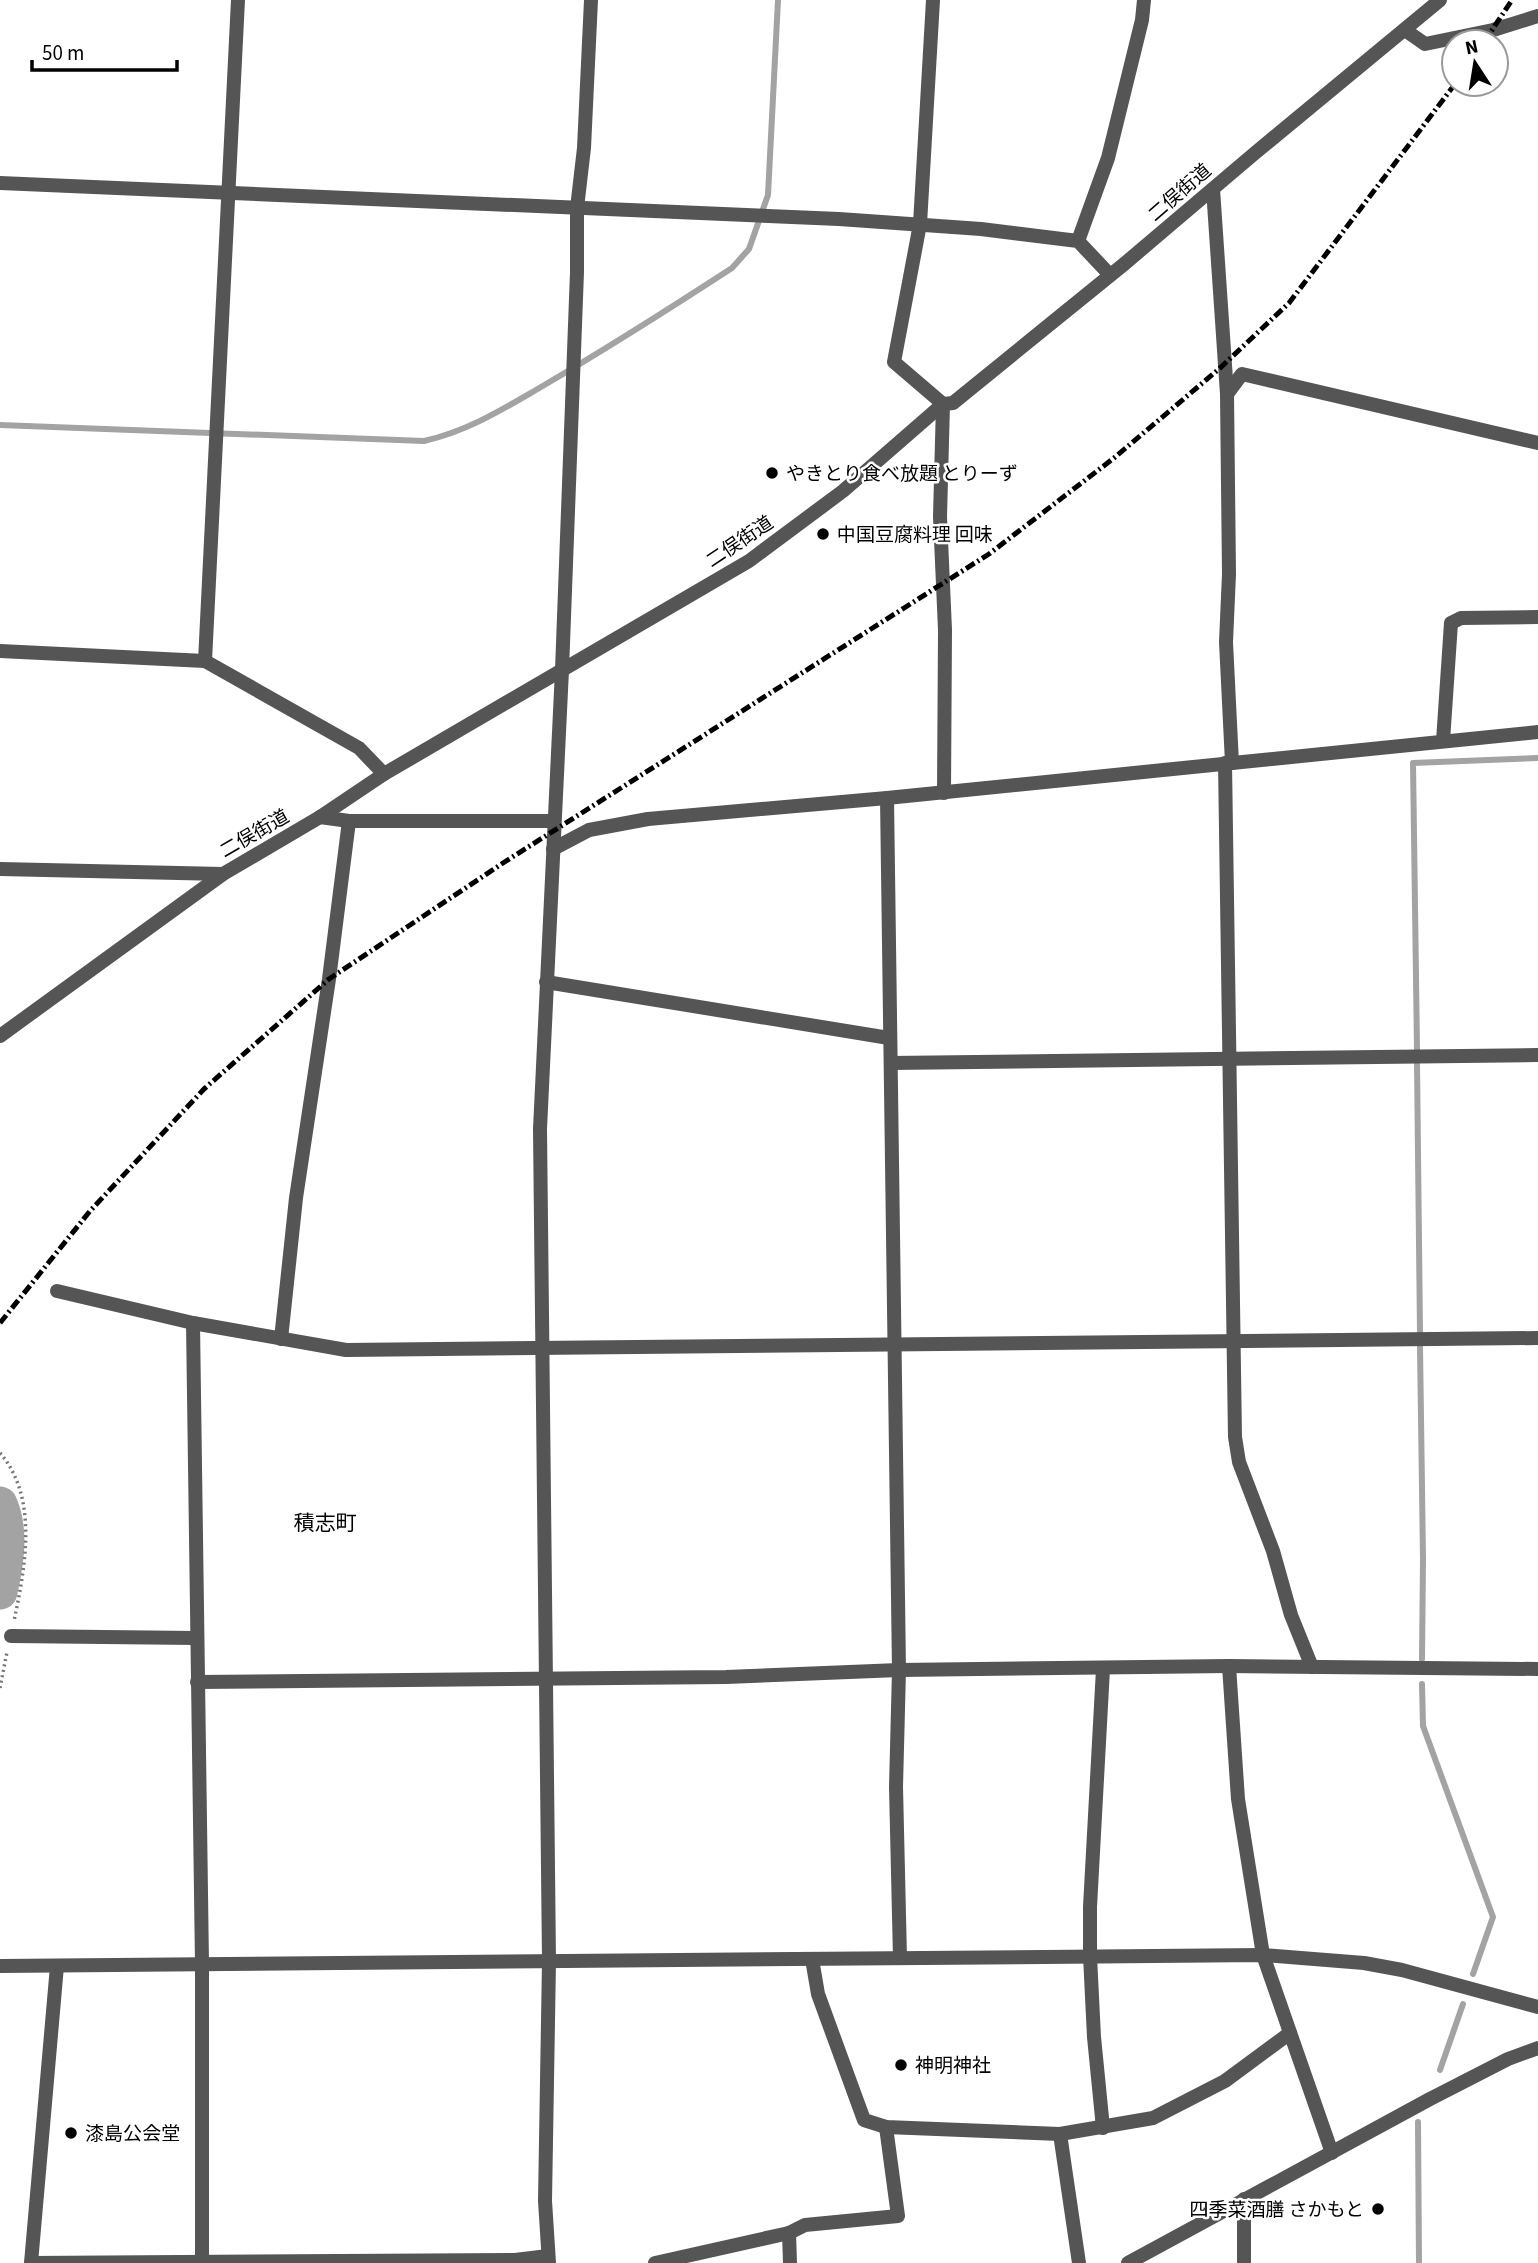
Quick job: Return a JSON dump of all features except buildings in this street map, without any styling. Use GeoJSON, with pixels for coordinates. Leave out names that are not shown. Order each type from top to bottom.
{"type":"FeatureCollection","features":[{"type":"Feature","properties":{"kind":"street"},"geometry":{"type":"LineString","coordinates":[[205,661],[238,0]]}},
{"type":"Feature","properties":{"kind":"street"},"geometry":{"type":"LineString","coordinates":[[57,1966],[31,2263],[548,2260],[545,2201],[549,1961],[540,1129],[562,670],[577,208],[584,148],[591,0]]}},
{"type":"Feature","properties":{"kind":"street"},"geometry":{"type":"LineString","coordinates":[[933,0],[920,224],[894,362],[943,404],[940,517],[945,631],[944,793]]}},
{"type":"Feature","properties":{"kind":"street"},"geometry":{"type":"LineString","coordinates":[[1078,241],[1108,158],[1142,20],[1144,0]]}},
{"type":"Feature","properties":{"kind":"street","name":"二俣街道"},"geometry":{"type":"LineString","coordinates":[[0,1036],[222,874],[320,817],[384,774],[749,561],[843,491],[943,404],[953,403],[1440,0]]}},
{"type":"Feature","properties":{"kind":"street"},"geometry":{"type":"LineString","coordinates":[[1405,30],[1425,44],[1493,30],[1538,16]]}},
{"type":"Feature","properties":{"kind":"street"},"geometry":{"type":"LineString","coordinates":[[0,183],[920,224],[1078,241],[1110,275]]}},
{"type":"Feature","properties":{"kind":"street"},"geometry":{"type":"LineString","coordinates":[[1213,189],[1227,394],[1229,1058],[1235,1437],[1239,1462],[1273,1551],[1291,1615],[1312,1667]]}},
{"type":"Feature","properties":{"kind":"street"},"geometry":{"type":"LineString","coordinates":[[1227,394],[1242,374],[1538,443]]}},
{"type":"Feature","properties":{"kind":"street"},"geometry":{"type":"LineString","coordinates":[[1443,741],[1451,623],[1461,618],[1538,617]]}},
{"type":"Feature","properties":{"kind":"street"},"geometry":{"type":"LineString","coordinates":[[0,651],[205,661],[359,748],[384,774]]}},
{"type":"Feature","properties":{"kind":"street"},"geometry":{"type":"LineString","coordinates":[[553,849],[589,830],[648,819],[944,793],[1538,732]]}},
{"type":"Feature","properties":{"kind":"street"},"geometry":{"type":"LineString","coordinates":[[887,798],[899,1670],[896,1787],[900,1958]]}},
{"type":"Feature","properties":{"kind":"street"},"geometry":{"type":"LineString","coordinates":[[320,817],[349,821],[554,821]]}},
{"type":"Feature","properties":{"kind":"street"},"geometry":{"type":"LineString","coordinates":[[281,1339],[296,1198],[329,979],[349,821]]}},
{"type":"Feature","properties":{"kind":"street"},"geometry":{"type":"LineString","coordinates":[[0,869],[222,874]]}},
{"type":"Feature","properties":{"kind":"street"},"geometry":{"type":"LineString","coordinates":[[546,982],[889,1038]]}},
{"type":"Feature","properties":{"kind":"street"},"geometry":{"type":"LineString","coordinates":[[891,1063],[1538,1055]]}},
{"type":"Feature","properties":{"kind":"street"},"geometry":{"type":"LineString","coordinates":[[57,1291],[192,1323],[346,1350],[1538,1338]]}},
{"type":"Feature","properties":{"kind":"street"},"geometry":{"type":"LineString","coordinates":[[192,1323],[202,1964],[202,2262]]}},
{"type":"Feature","properties":{"kind":"street"},"geometry":{"type":"LineString","coordinates":[[10,1636],[197,1638]]}},
{"type":"Feature","properties":{"kind":"street"},"geometry":{"type":"LineString","coordinates":[[197,1682],[726,1677],[899,1670],[1229,1666],[1538,1669]]}},
{"type":"Feature","properties":{"kind":"street"},"geometry":{"type":"LineString","coordinates":[[1229,1666],[1238,1799],[1263,1955],[1332,2153]]}},
{"type":"Feature","properties":{"kind":"street"},"geometry":{"type":"LineString","coordinates":[[1103,1669],[1090,1956],[1094,2037],[1103,2128]]}},
{"type":"Feature","properties":{"kind":"street"},"geometry":{"type":"LineString","coordinates":[[0,1966],[1263,1955],[1377,1965],[1538,2007]]}},
{"type":"Feature","properties":{"kind":"street"},"geometry":{"type":"LineString","coordinates":[[812,1959],[818,1994],[864,2120],[886,2127],[1060,2134],[1153,2118],[1202,2095],[1290,2033]]}},
{"type":"Feature","properties":{"kind":"street"},"geometry":{"type":"LineString","coordinates":[[1128,2263],[1508,2059],[1538,2048]]}},
{"type":"Feature","properties":{"kind":"street"},"geometry":{"type":"LineString","coordinates":[[655,2263],[789,2233],[805,2225],[898,2216],[886,2127]]}},
{"type":"Feature","properties":{"kind":"street"},"geometry":{"type":"LineString","coordinates":[[1060,2134],[1079,2263]]}},
{"type":"Feature","properties":{"kind":"street"},"geometry":{"type":"LineString","coordinates":[[1244,2199],[1244,2263]]}},
{"type":"Feature","properties":{"kind":"street"},"geometry":{"type":"LineString","coordinates":[[789,2233],[790,2263]]}},
{"type":"Feature","properties":{"kind":"path"},"geometry":{"type":"LineString","coordinates":[[0,1453],[8,1463],[24,1505],[25,1547],[22,1580],[0,1688]]}},
{"type":"Feature","properties":{"kind":"waterway"},"geometry":{"type":"LineString","coordinates":[[0,425],[424,441],[456,431],[499,411],[732,268],[749,249],[768,195],[778,0]]}},
{"type":"Feature","properties":{"kind":"waterway"},"geometry":{"type":"LineString","coordinates":[[1417,1049],[1413,763],[1538,758]]}},
{"type":"Feature","properties":{"kind":"waterway"},"geometry":{"type":"LineString","coordinates":[[1417,1063],[1420,1332]]}},
{"type":"Feature","properties":{"kind":"waterway"},"geometry":{"type":"LineString","coordinates":[[1420,1347],[1422,1659]]}},
{"type":"Feature","properties":{"kind":"waterway"},"geometry":{"type":"LineString","coordinates":[[0,1504],[7,1536],[0,1592]]}},
{"type":"Feature","properties":{"kind":"waterway"},"geometry":{"type":"LineString","coordinates":[[1422,1684],[1423,1726],[1493,1917],[1473,1974]]}},
{"type":"Feature","properties":{"kind":"waterway"},"geometry":{"type":"LineString","coordinates":[[1440,2070],[1463,2004]]}},
{"type":"Feature","properties":{"kind":"waterway"},"geometry":{"type":"LineString","coordinates":[[1418,2122],[1419,2263]]}},
{"type":"Feature","properties":{"kind":"railway"},"geometry":{"type":"LineString","coordinates":[[1493,28],[1512,0]]}},
{"type":"Feature","properties":{"kind":"railway"},"geometry":{"type":"LineString","coordinates":[[0,1323],[90,1211],[204,1089],[329,979],[503,863],[989,554],[1114,458],[1219,369],[1289,303],[1444,98]]}},
{"type":"Feature","properties":{"kind":"place","name":"やきとり食べ放題 とりーず"},"geometry":{"type":"Point","coordinates":[772,473]}},
{"type":"Feature","properties":{"kind":"place","name":"中国豆腐料理 回味"},"geometry":{"type":"Point","coordinates":[823,534]}},
{"type":"Feature","properties":{"kind":"place","name":"神明神社"},"geometry":{"type":"Point","coordinates":[901,2065]}},
{"type":"Feature","properties":{"kind":"place","name":"漆島公会堂"},"geometry":{"type":"Point","coordinates":[71,2133]}},
{"type":"Feature","properties":{"kind":"place","name":"四季菜酒膳 さかもと"},"geometry":{"type":"Point","coordinates":[1378,2209]}},
{"type":"Feature","properties":{"kind":"district","name":"積志町"},"geometry":{"type":"Point","coordinates":[325,1523]}}]}
